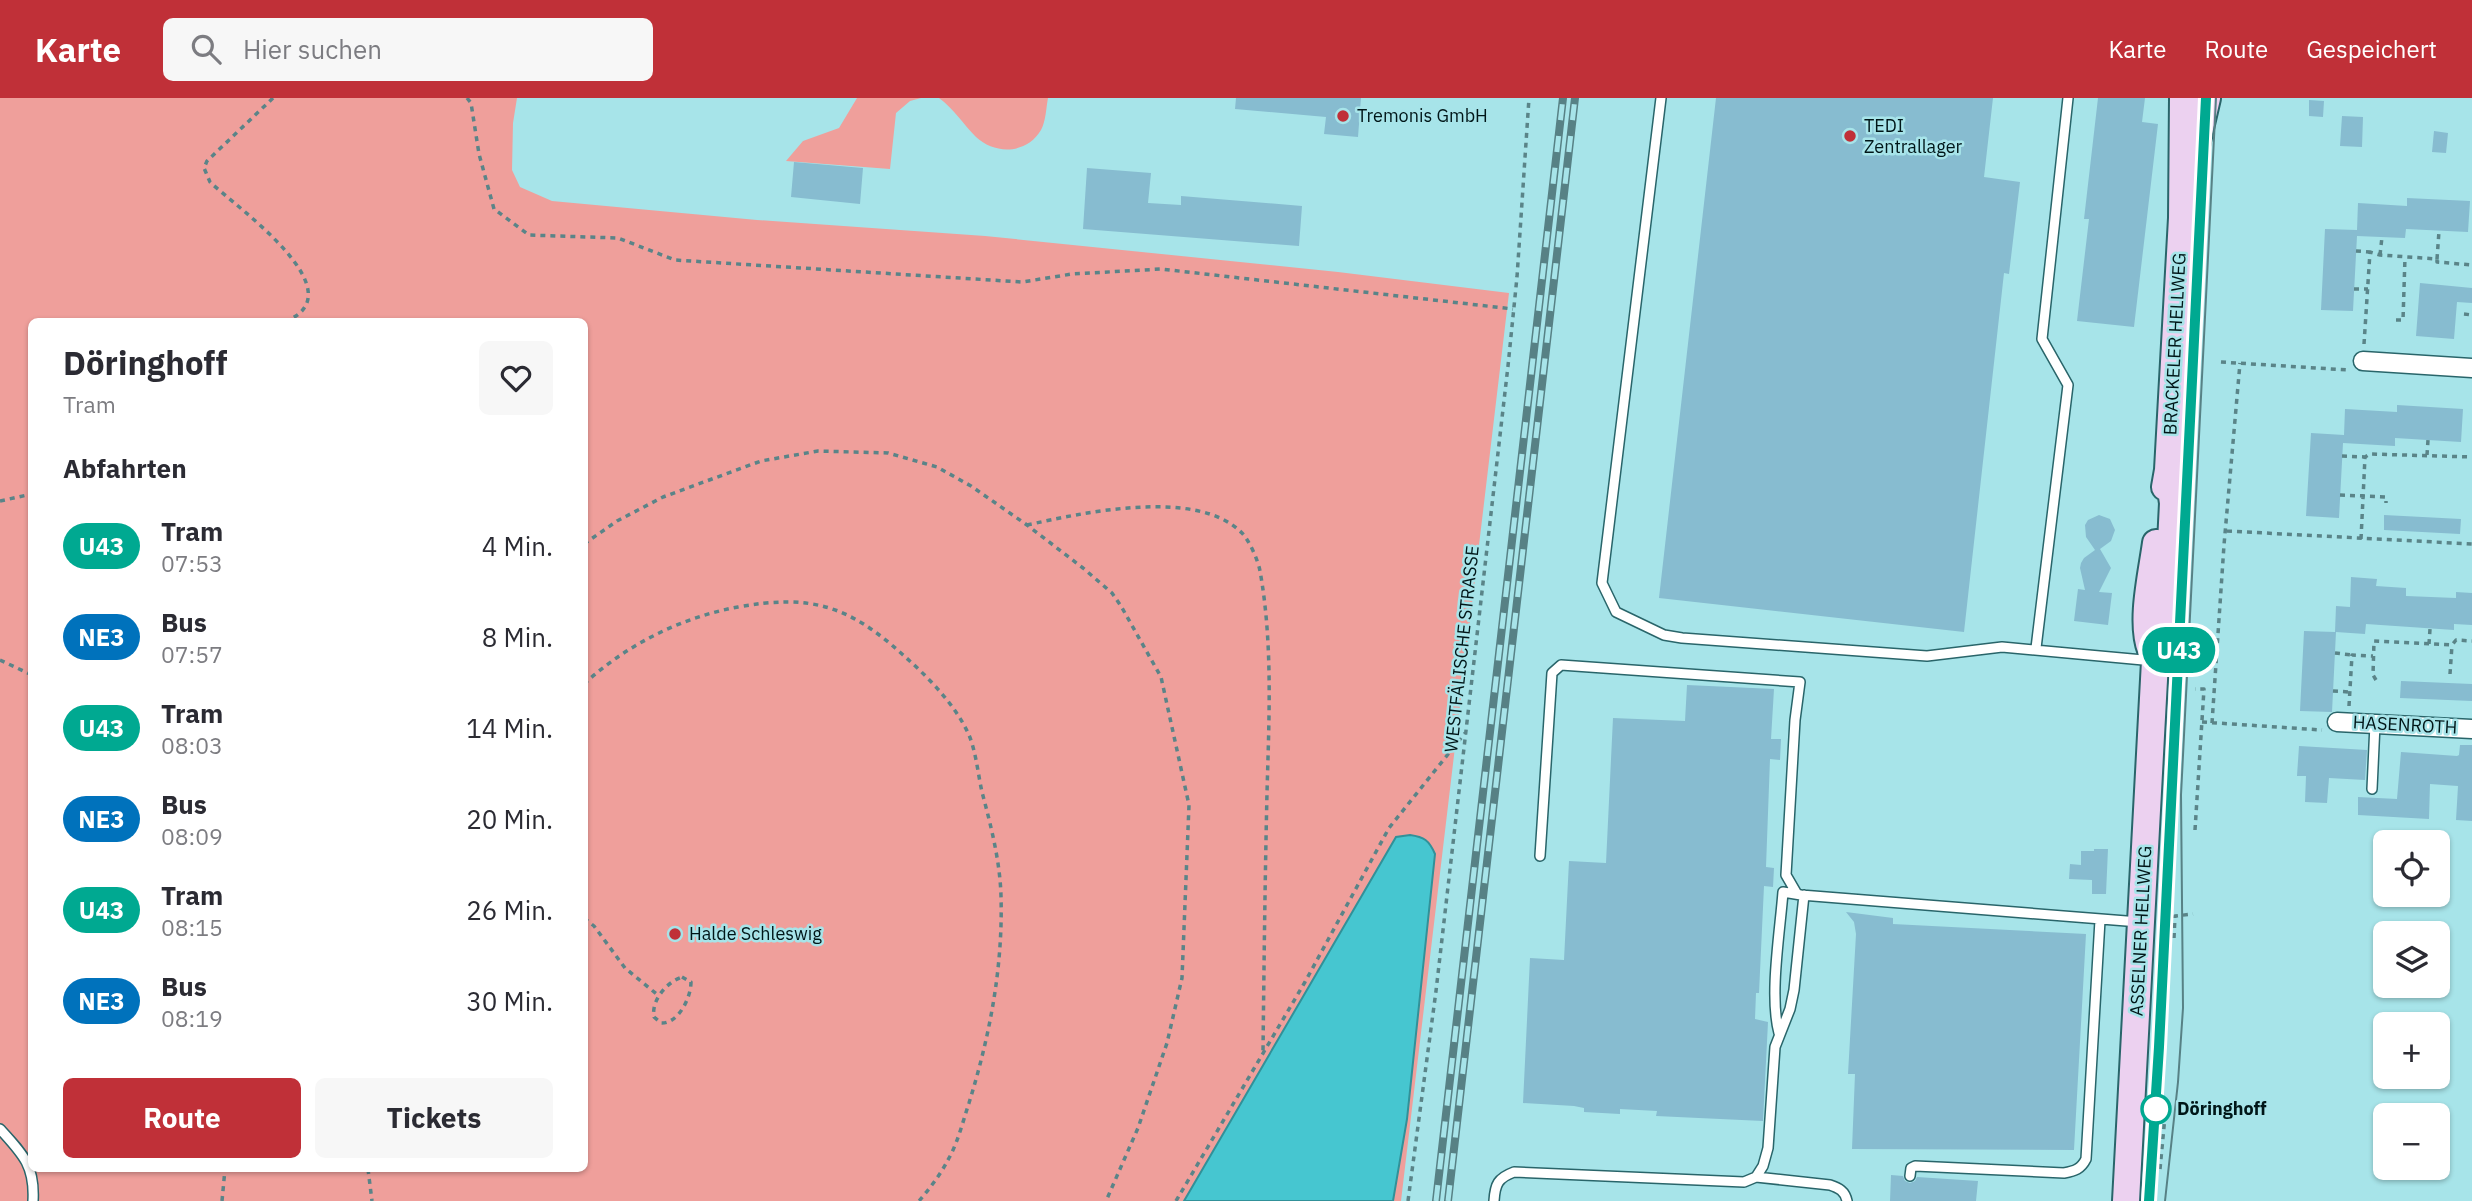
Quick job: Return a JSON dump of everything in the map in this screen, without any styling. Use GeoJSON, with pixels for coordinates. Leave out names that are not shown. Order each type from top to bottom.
{"type":"FeatureCollection","features":[{"type":"Feature","properties":{"kind":"main road","name":"BRACKELER HELLWEG"},"geometry":{"type":"LineString","coordinates":[[2155,661],[2165,637],[2173,503],[2168,470],[2182,218],[2183,98]]}},
{"type":"Feature","properties":{"kind":"main road","name":"BRACKELER HELLWEG"},"geometry":{"type":"LineString","coordinates":[[2194,98],[2199,133]]}},
{"type":"Feature","properties":{"kind":"main road","name":"BRACKELER HELLWEG"},"geometry":{"type":"LineString","coordinates":[[2182,218],[2207,98]]}},
{"type":"Feature","properties":{"kind":"main road","name":"ASSELNER HELLWEG"},"geometry":{"type":"LineString","coordinates":[[2126,1201],[2155,661]]}},
{"type":"Feature","properties":{"kind":"street"},"geometry":{"type":"LineString","coordinates":[[2363,361],[2472,368]]}},
{"type":"Feature","properties":{"kind":"street","name":"HASENROTH"},"geometry":{"type":"LineString","coordinates":[[2339,722],[2472,729]]}},
{"type":"Feature","properties":{"kind":"lane"},"geometry":{"type":"LineString","coordinates":[[1661,98],[1602,583],[1616,612],[1664,635],[1724,642],[1927,656],[2002,646],[2155,661]]}},
{"type":"Feature","properties":{"kind":"lane"},"geometry":{"type":"LineString","coordinates":[[2036,648],[2068,385],[2042,339],[2068,98]]}},
{"type":"Feature","properties":{"kind":"lane"},"geometry":{"type":"LineString","coordinates":[[1540,856],[1552,673],[1561,665],[1800,682],[1795,720],[1786,875],[1800,895],[1794,990],[1790,1010],[1775,1047],[1769,1148],[1756,1177]]}},
{"type":"Feature","properties":{"kind":"lane"},"geometry":{"type":"LineString","coordinates":[[2372,789],[2375,724]]}},
{"type":"Feature","properties":{"kind":"lane"},"geometry":{"type":"LineString","coordinates":[[1779,1033],[1776,1023],[1776,997],[1783,892],[2141,922]]}},
{"type":"Feature","properties":{"kind":"lane"},"geometry":{"type":"LineString","coordinates":[[1910,1176],[1911,1168],[1915,1166],[2064,1173],[2082,1167],[2086,1159],[2099,920]]}},
{"type":"Feature","properties":{"kind":"lane"},"geometry":{"type":"LineString","coordinates":[[0,1129],[28,1162]]}},
{"type":"Feature","properties":{"kind":"lane"},"geometry":{"type":"LineString","coordinates":[[1954,1179],[1956,1173],[1962,1170]]}},
{"type":"Feature","properties":{"kind":"lane"},"geometry":{"type":"LineString","coordinates":[[31,1172],[34,1181],[33,1201]]}},
{"type":"Feature","properties":{"kind":"lane"},"geometry":{"type":"LineString","coordinates":[[1494,1201],[1495,1185],[1502,1177],[1514,1172],[1744,1182],[1756,1177],[1830,1185],[1839,1188],[1846,1195],[1847,1201]]}},
{"type":"Feature","properties":{"kind":"path"},"geometry":{"type":"LineString","coordinates":[[272,98],[206,161],[204,167],[210,182],[286,250],[300,269],[308,287],[308,304],[300,315],[293,318]]}},
{"type":"Feature","properties":{"kind":"path"},"geometry":{"type":"LineString","coordinates":[[467,98],[471,103],[479,154],[494,209],[529,235],[618,238],[675,260],[1022,282],[1072,274],[1161,269],[1513,309]]}},
{"type":"Feature","properties":{"kind":"path","name":"WESTFÄLISCHE STRASSE"},"geometry":{"type":"LineString","coordinates":[[1408,1201],[1467,732],[1513,309],[1529,98]]}},
{"type":"Feature","properties":{"kind":"path"},"geometry":{"type":"LineString","coordinates":[[2439,231],[2437,262],[2472,265]]}},
{"type":"Feature","properties":{"kind":"path"},"geometry":{"type":"LineString","coordinates":[[2380,255],[2382,237]]}},
{"type":"Feature","properties":{"kind":"path"},"geometry":{"type":"LineString","coordinates":[[2356,251],[2437,258]]}},
{"type":"Feature","properties":{"kind":"path"},"geometry":{"type":"LineString","coordinates":[[2363,361],[2370,252]]}},
{"type":"Feature","properties":{"kind":"path"},"geometry":{"type":"LineString","coordinates":[[2396,320],[2403,320],[2406,257]]}},
{"type":"Feature","properties":{"kind":"path"},"geometry":{"type":"LineString","coordinates":[[2354,289],[2368,289]]}},
{"type":"Feature","properties":{"kind":"path"},"geometry":{"type":"LineString","coordinates":[[2465,314],[2472,314]]}},
{"type":"Feature","properties":{"kind":"path"},"geometry":{"type":"LineString","coordinates":[[2213,723],[2224,545],[2240,363]]}},
{"type":"Feature","properties":{"kind":"path"},"geometry":{"type":"LineString","coordinates":[[2427,455],[2428,440]]}},
{"type":"Feature","properties":{"kind":"path"},"geometry":{"type":"LineString","coordinates":[[2361,539],[2363,496],[2370,445]]}},
{"type":"Feature","properties":{"kind":"path"},"geometry":{"type":"LineString","coordinates":[[588,541],[617,521],[663,497],[761,460],[818,451],[888,453],[937,467],[971,486],[1027,525],[1112,593],[1161,677],[1189,805],[1182,978],[1167,1043],[1138,1128],[1106,1201]]}},
{"type":"Feature","properties":{"kind":"path"},"geometry":{"type":"LineString","coordinates":[[2342,456],[2472,457]]}},
{"type":"Feature","properties":{"kind":"path"},"geometry":{"type":"LineString","coordinates":[[0,502],[28,495]]}},
{"type":"Feature","properties":{"kind":"path"},"geometry":{"type":"LineString","coordinates":[[2340,495],[2386,497],[2386,503]]}},
{"type":"Feature","properties":{"kind":"path"},"geometry":{"type":"LineString","coordinates":[[1027,525],[1097,510],[1155,506],[1195,510],[1224,520],[1243,534],[1259,568],[1267,635],[1269,712],[1263,1052]]}},
{"type":"Feature","properties":{"kind":"path"},"geometry":{"type":"LineString","coordinates":[[2227,531],[2472,544]]}},
{"type":"Feature","properties":{"kind":"path"},"geometry":{"type":"LineString","coordinates":[[588,680],[644,641],[682,623],[716,611],[760,603],[791,601],[820,604],[845,613],[880,634],[919,669],[950,704],[969,736],[994,840],[1001,893],[1000,959],[994,1004],[979,1069],[961,1126],[950,1157],[919,1201]]}},
{"type":"Feature","properties":{"kind":"path"},"geometry":{"type":"LineString","coordinates":[[2429,644],[2430,629]]}},
{"type":"Feature","properties":{"kind":"path"},"geometry":{"type":"LineString","coordinates":[[2450,674],[2452,645],[2456,640],[2472,641]]}},
{"type":"Feature","properties":{"kind":"path"},"geometry":{"type":"LineString","coordinates":[[2376,680],[2373,675],[2374,641],[2452,645]]}},
{"type":"Feature","properties":{"kind":"path"},"geometry":{"type":"LineString","coordinates":[[2335,653],[2374,656]]}},
{"type":"Feature","properties":{"kind":"path"},"geometry":{"type":"LineString","coordinates":[[2202,722],[2326,730],[2339,722],[2342,712],[2348,712],[2352,654]]}},
{"type":"Feature","properties":{"kind":"path"},"geometry":{"type":"LineString","coordinates":[[0,660],[28,673]]}},
{"type":"Feature","properties":{"kind":"path"},"geometry":{"type":"LineString","coordinates":[[2195,689],[2204,689],[2195,830]]}},
{"type":"Feature","properties":{"kind":"path"},"geometry":{"type":"LineString","coordinates":[[2333,691],[2350,692]]}},
{"type":"Feature","properties":{"kind":"path"},"geometry":{"type":"LineString","coordinates":[[1176,1201],[1305,982],[1389,828],[1467,732]]}},
{"type":"Feature","properties":{"kind":"path"},"geometry":{"type":"LineString","coordinates":[[2174,938],[2175,916],[2193,914]]}},
{"type":"Feature","properties":{"kind":"path"},"geometry":{"type":"LineString","coordinates":[[588,921],[625,968],[659,996]]}},
{"type":"Feature","properties":{"kind":"path"},"geometry":{"type":"LineString","coordinates":[[682,977],[691,982],[684,1006],[672,1021],[667,1023],[661,1023],[654,1017],[653,1010],[659,996],[677,978],[682,977]]}},
{"type":"Feature","properties":{"kind":"path"},"geometry":{"type":"LineString","coordinates":[[2160,1169],[2166,1106]]}},
{"type":"Feature","properties":{"kind":"path"},"geometry":{"type":"LineString","coordinates":[[222,1201],[225,1172]]}},
{"type":"Feature","properties":{"kind":"path"},"geometry":{"type":"LineString","coordinates":[[368,1172],[372,1201]]}},
{"type":"Feature","properties":{"kind":"shaded area"},"geometry":{"type":"Polygon","coordinates":[[[0,98],[517,98],[513,123],[512,170],[520,187],[552,201],[757,220],[985,236],[1338,272],[1509,293],[1401,1201],[0,1201],[0,98]]]}},
{"type":"Feature","properties":{"kind":"shaded area"},"geometry":{"type":"Polygon","coordinates":[[[857,98],[921,98],[910,101],[896,113],[890,169],[786,161],[803,141],[839,128],[857,98]]]}},
{"type":"Feature","properties":{"kind":"shaded area"},"geometry":{"type":"Polygon","coordinates":[[[939,98],[1048,98],[1045,119],[1035,138],[1019,148],[1001,149],[976,137],[939,98]]]}},
{"type":"Feature","properties":{"kind":"water"},"geometry":{"type":"Polygon","coordinates":[[[1410,835],[1426,840],[1435,854],[1407,1119],[1393,1201],[1184,1201],[1396,837],[1410,835]]]}},
{"type":"Feature","properties":{"kind":"building"},"geometry":{"type":"Polygon","coordinates":[[[1236,98],[1361,98],[1358,137],[1324,134],[1326,117],[1235,109],[1236,98]]]}},
{"type":"Feature","properties":{"kind":"building"},"geometry":{"type":"Polygon","coordinates":[[[1716,98],[1993,98],[1984,177],[2020,182],[2009,274],[2004,273],[1964,632],[1659,598],[1716,98]]]}},
{"type":"Feature","properties":{"kind":"building"},"geometry":{"type":"Polygon","coordinates":[[[2098,98],[2145,98],[2142,122],[2158,124],[2134,327],[2077,321],[2089,219],[2084,219],[2098,98]]]}},
{"type":"Feature","properties":{"kind":"building"},"geometry":{"type":"Polygon","coordinates":[[[2309,100],[2324,101],[2323,117],[2309,116],[2309,100]]]}},
{"type":"Feature","properties":{"kind":"building"},"geometry":{"type":"Polygon","coordinates":[[[2342,116],[2363,117],[2362,147],[2340,146],[2342,116]]]}},
{"type":"Feature","properties":{"kind":"building"},"geometry":{"type":"Polygon","coordinates":[[[2434,131],[2448,133],[2446,153],[2432,152],[2434,131]]]}},
{"type":"Feature","properties":{"kind":"building"},"geometry":{"type":"Polygon","coordinates":[[[794,162],[863,168],[860,204],[791,197],[794,162]]]}},
{"type":"Feature","properties":{"kind":"building"},"geometry":{"type":"Polygon","coordinates":[[[1087,168],[1151,173],[1148,203],[1181,205],[1181,196],[1302,206],[1299,246],[1083,229],[1087,168]]]}},
{"type":"Feature","properties":{"kind":"building"},"geometry":{"type":"Polygon","coordinates":[[[2407,198],[2470,201],[2468,232],[2406,229],[2405,238],[2357,236],[2353,311],[2321,310],[2325,229],[2357,230],[2358,203],[2407,206],[2407,198]]]}},
{"type":"Feature","properties":{"kind":"building"},"geometry":{"type":"Polygon","coordinates":[[[2420,283],[2472,288],[2472,303],[2457,302],[2454,339],[2416,336],[2420,283]]]}},
{"type":"Feature","properties":{"kind":"building"},"geometry":{"type":"Polygon","coordinates":[[[2397,405],[2463,409],[2461,442],[2395,438],[2395,446],[2343,443],[2339,518],[2306,516],[2311,433],[2344,435],[2345,409],[2397,412],[2397,405]]]}},
{"type":"Feature","properties":{"kind":"building"},"geometry":{"type":"Polygon","coordinates":[[[2099,515],[2110,519],[2115,530],[2111,541],[2100,549],[2111,568],[2099,592],[2112,593],[2108,625],[2074,621],[2078,589],[2085,590],[2081,563],[2095,550],[2086,537],[2085,525],[2088,520],[2099,515]]]}},
{"type":"Feature","properties":{"kind":"building"},"geometry":{"type":"Polygon","coordinates":[[[2384,515],[2461,519],[2460,534],[2384,530],[2384,515]]]}},
{"type":"Feature","properties":{"kind":"building"},"geometry":{"type":"Polygon","coordinates":[[[2351,577],[2377,579],[2376,586],[2406,588],[2406,596],[2456,598],[2456,592],[2472,593],[2472,625],[2454,624],[2454,630],[2366,624],[2365,634],[2336,632],[2332,712],[2300,711],[2304,631],[2335,632],[2336,606],[2350,607],[2351,577]]]}},
{"type":"Feature","properties":{"kind":"building"},"geometry":{"type":"Polygon","coordinates":[[[2401,681],[2472,684],[2472,701],[2400,698],[2401,681]]]}},
{"type":"Feature","properties":{"kind":"building"},"geometry":{"type":"Polygon","coordinates":[[[1687,685],[1774,689],[1771,739],[1781,739],[1780,760],[1770,759],[1766,867],[1774,868],[1773,887],[1764,886],[1759,993],[1756,993],[1755,1019],[1768,1022],[1763,1121],[1656,1116],[1657,1111],[1620,1109],[1620,1114],[1584,1112],[1584,1108],[1574,1106],[1523,1103],[1530,958],[1564,960],[1569,861],[1606,863],[1613,718],[1685,721],[1687,685]]]}},
{"type":"Feature","properties":{"kind":"building"},"geometry":{"type":"Polygon","coordinates":[[[2460,745],[2472,745],[2472,821],[2456,820],[2458,786],[2430,784],[2429,819],[2358,815],[2358,797],[2397,799],[2401,752],[2457,756],[2460,745]]]}},
{"type":"Feature","properties":{"kind":"building"},"geometry":{"type":"Polygon","coordinates":[[[2299,746],[2367,750],[2365,780],[2329,778],[2327,803],[2305,802],[2306,776],[2297,776],[2299,746]]]}},
{"type":"Feature","properties":{"kind":"building"},"geometry":{"type":"Polygon","coordinates":[[[2108,849],[2106,894],[2092,894],[2092,880],[2069,879],[2070,864],[2081,865],[2081,851],[2108,849]]]}},
{"type":"Feature","properties":{"kind":"building"},"geometry":{"type":"Polygon","coordinates":[[[1846,912],[1893,918],[1893,924],[2086,934],[2074,1150],[1852,1149],[1855,1074],[1848,1074],[1856,934],[1854,922],[1846,912]]]}},
{"type":"Feature","properties":{"kind":"building"},"geometry":{"type":"Polygon","coordinates":[[[1891,1175],[1903,1176],[1905,1181],[1910,1183],[1917,1177],[1978,1181],[1976,1201],[1890,1201],[1891,1175]]]}},
{"type":"Feature","properties":{"kind":"tram line","name":"U43"},"geometry":{"type":"LineString","coordinates":[[2149,1201],[2156,1107],[2206,98]]}},
{"type":"Feature","properties":{"kind":"tram line"},"geometry":{"type":"LineString","coordinates":[[2165,1201],[2183,1008],[2181,795],[2216,98]]}},
{"type":"Feature","properties":{"kind":"tram line"},"geometry":{"type":"LineString","coordinates":[[2175,731],[2193,371]]}},
{"type":"Feature","properties":{"kind":"tram line"},"geometry":{"type":"LineString","coordinates":[[2149,1201],[2172,790]]}},
{"type":"Feature","properties":{"kind":"railway"},"geometry":{"type":"LineString","coordinates":[[1436,1201],[1563,98]]}},
{"type":"Feature","properties":{"kind":"railway"},"geometry":{"type":"LineString","coordinates":[[1448,1201],[1575,98]]}},
{"type":"Feature","properties":{"kind":"place","name":"Tremonis GmbH"},"geometry":{"type":"Point","coordinates":[1343,116]}},
{"type":"Feature","properties":{"kind":"place","name":"TEDI Zentrallager"},"geometry":{"type":"Point","coordinates":[1850,136]}},
{"type":"Feature","properties":{"kind":"place","name":"Halde Schleswig"},"geometry":{"type":"Point","coordinates":[675,934]}},
{"type":"Feature","properties":{"kind":"place","name":"Döringhoff"},"geometry":{"type":"Point","coordinates":[2156,1109]}}]}
